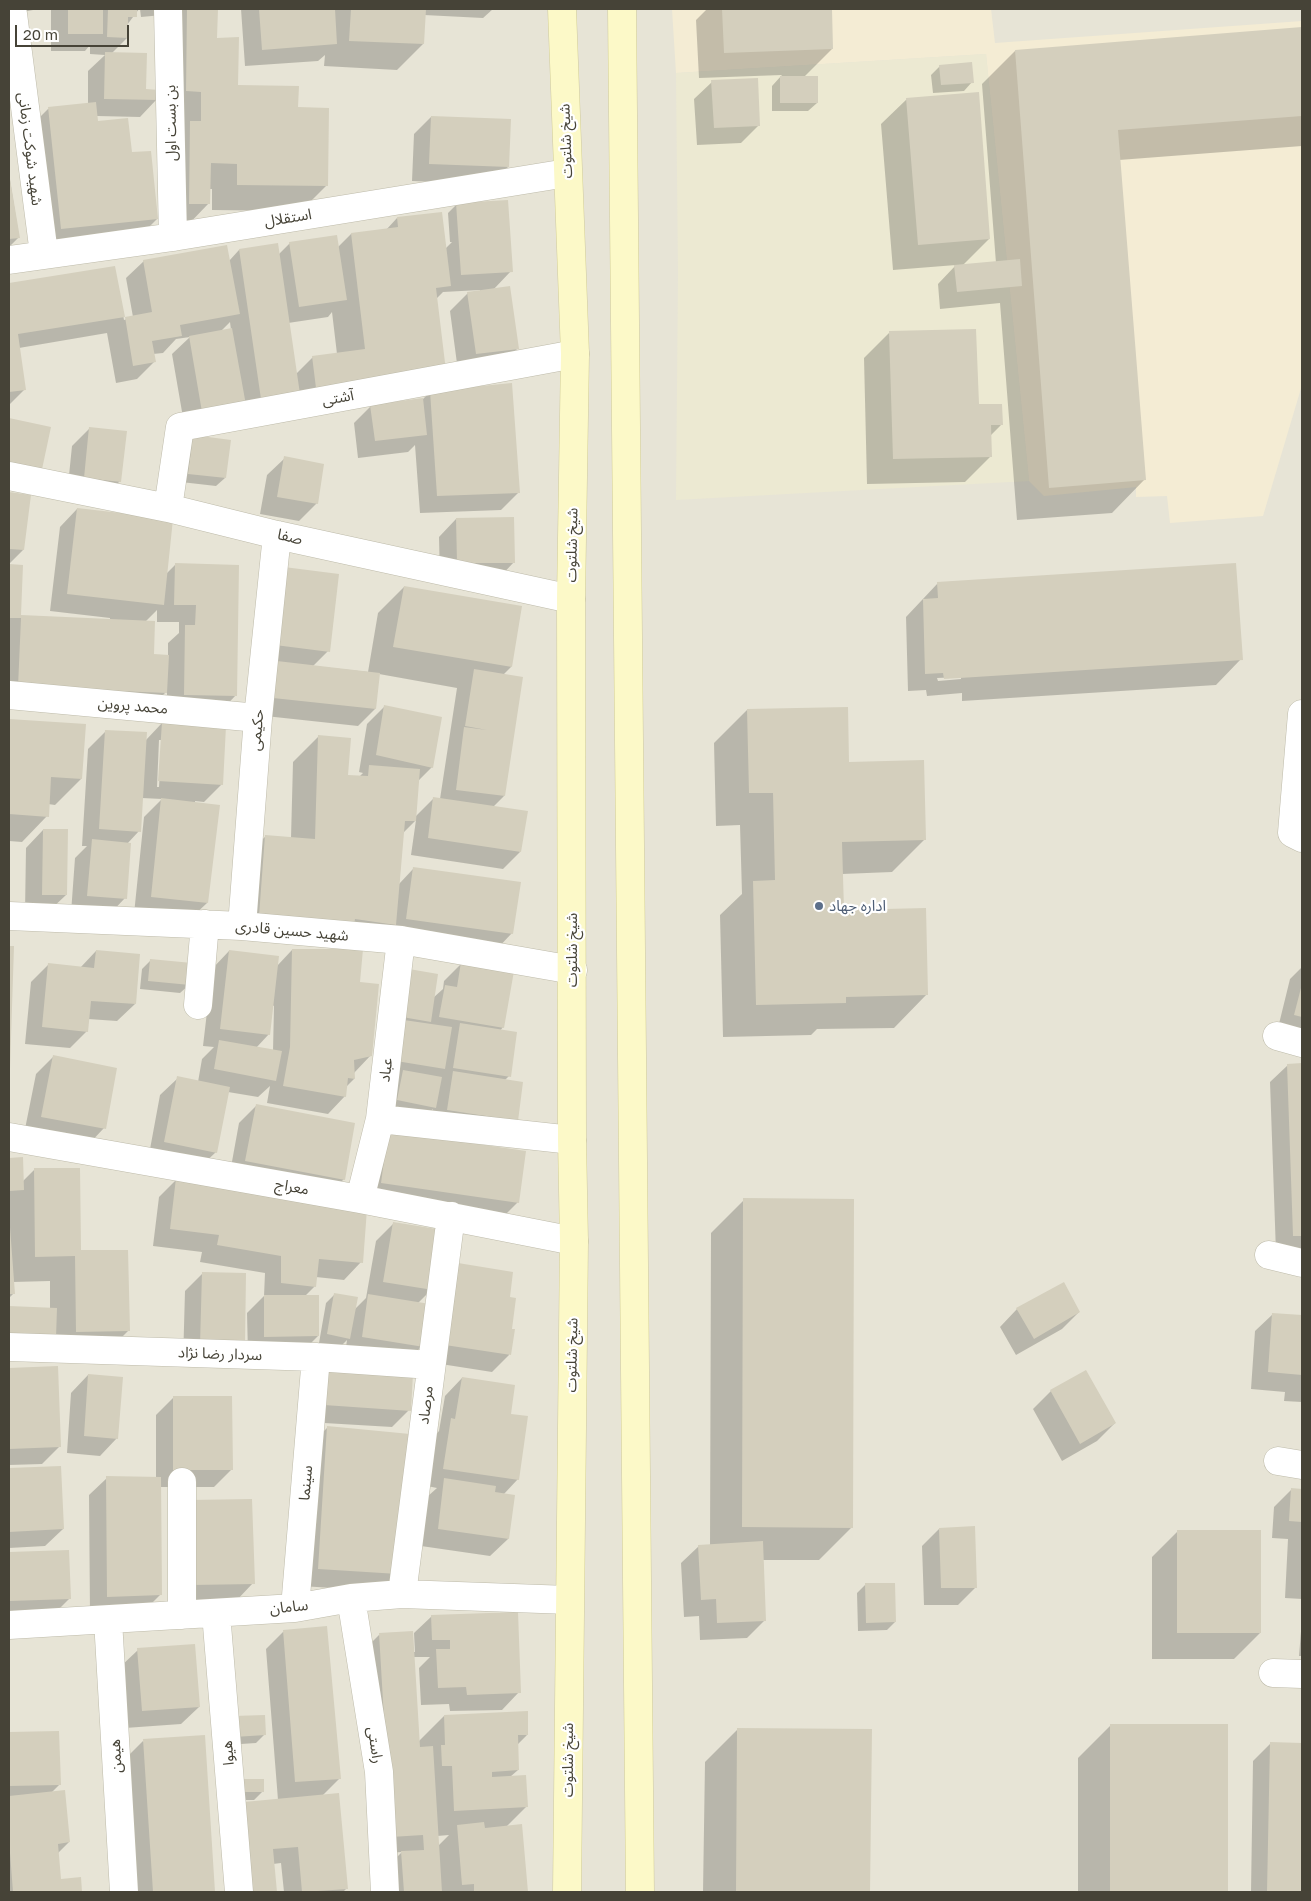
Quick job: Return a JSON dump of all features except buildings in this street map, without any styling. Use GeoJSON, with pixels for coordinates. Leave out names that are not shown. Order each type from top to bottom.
{"type":"FeatureCollection","features":[{"type":"Feature","properties":{"kind":"main road","name":"شیخ شلتوت"},"geometry":{"type":"LineString","coordinates":[[562,9],[575,354],[571,599],[572,1140],[574,1241],[567,1892]]}},
{"type":"Feature","properties":{"kind":"main road"},"geometry":{"type":"LineString","coordinates":[[622,9],[640,1892]]}},
{"type":"Feature","properties":{"kind":"street","name":"بن بست اول"},"geometry":{"type":"LineString","coordinates":[[168,9],[173,237]]}},
{"type":"Feature","properties":{"kind":"street","name":"شهید شوکت زمانی"},"geometry":{"type":"LineString","coordinates":[[12,14],[44,254]]}},
{"type":"Feature","properties":{"kind":"street","name":"استقلال"},"geometry":{"type":"LineString","coordinates":[[9,260],[173,237],[567,173]]}},
{"type":"Feature","properties":{"kind":"street","name":"آشتی"},"geometry":{"type":"LineString","coordinates":[[168,508],[180,427],[575,354]]}},
{"type":"Feature","properties":{"kind":"street","name":"صفا"},"geometry":{"type":"LineString","coordinates":[[9,476],[168,508],[277,535],[571,599]]}},
{"type":"Feature","properties":{"kind":"street","name":"حکیمی"},"geometry":{"type":"LineString","coordinates":[[242,926],[258,718],[277,535]]}},
{"type":"Feature","properties":{"kind":"street","name":"محمد پروین"},"geometry":{"type":"LineString","coordinates":[[9,695],[258,718]]}},
{"type":"Feature","properties":{"kind":"street"},"geometry":{"type":"LineString","coordinates":[[1297,835],[1302,714]]}},
{"type":"Feature","properties":{"kind":"street","name":"شهید حسین قادری"},"geometry":{"type":"LineString","coordinates":[[9,916],[242,926],[401,940],[573,970]]}},
{"type":"Feature","properties":{"kind":"street"},"geometry":{"type":"LineString","coordinates":[[198,1005],[205,924]]}},
{"type":"Feature","properties":{"kind":"street","name":"عباد"},"geometry":{"type":"LineString","coordinates":[[360,1198],[380,1119],[401,940]]}},
{"type":"Feature","properties":{"kind":"street"},"geometry":{"type":"LineString","coordinates":[[380,1119],[572,1140]]}},
{"type":"Feature","properties":{"kind":"street","name":"معراج"},"geometry":{"type":"LineString","coordinates":[[9,1137],[360,1198],[574,1241]]}},
{"type":"Feature","properties":{"kind":"street","name":"مرصاد"},"geometry":{"type":"LineString","coordinates":[[402,1594],[451,1216]]}},
{"type":"Feature","properties":{"kind":"street"},"geometry":{"type":"LineString","coordinates":[[1269,1255],[1302,1263]]}},
{"type":"Feature","properties":{"kind":"street","name":"سردار رضا نژاد"},"geometry":{"type":"LineString","coordinates":[[9,1347],[316,1357],[431,1365]]}},
{"type":"Feature","properties":{"kind":"street","name":"سینما"},"geometry":{"type":"LineString","coordinates":[[295,1608],[316,1357]]}},
{"type":"Feature","properties":{"kind":"street"},"geometry":{"type":"LineString","coordinates":[[182,1482],[182,1615]]}},
{"type":"Feature","properties":{"kind":"street","name":"سامان"},"geometry":{"type":"LineString","coordinates":[[9,1625],[295,1608],[351,1598],[402,1594],[569,1600]]}},
{"type":"Feature","properties":{"kind":"street","name":"راستی"},"geometry":{"type":"LineString","coordinates":[[351,1598],[379,1772],[385,1892]]}},
{"type":"Feature","properties":{"kind":"street","name":"هیوا"},"geometry":{"type":"LineString","coordinates":[[216,1613],[239,1892]]}},
{"type":"Feature","properties":{"kind":"street","name":"هیمن"},"geometry":{"type":"LineString","coordinates":[[108,1620],[124,1892]]}},
{"type":"Feature","properties":{"kind":"street"},"geometry":{"type":"LineString","coordinates":[[1273,1673],[1302,1674]]}},
{"type":"Feature","properties":{"kind":"shaded area"},"geometry":{"type":"Polygon","coordinates":[[[9,9],[1302,9],[1302,1892],[9,1892],[9,9]]]}},
{"type":"Feature","properties":{"kind":"shaded area"},"geometry":{"type":"Polygon","coordinates":[[[672,9],[991,9],[995,43],[1302,21],[1302,385],[1263,516],[1170,523],[1167,496],[1136,497],[1136,487],[1044,496],[1029,481],[986,54],[676,73],[672,9]]]}},
{"type":"Feature","properties":{"kind":"shaded area"},"geometry":{"type":"Polygon","coordinates":[[[986,54],[1029,481],[676,500],[678,273],[676,73],[986,54]]]}},
{"type":"Feature","properties":{"kind":"place","name":"اداره جهاد"},"geometry":{"type":"Point","coordinates":[819,906]}}]}
